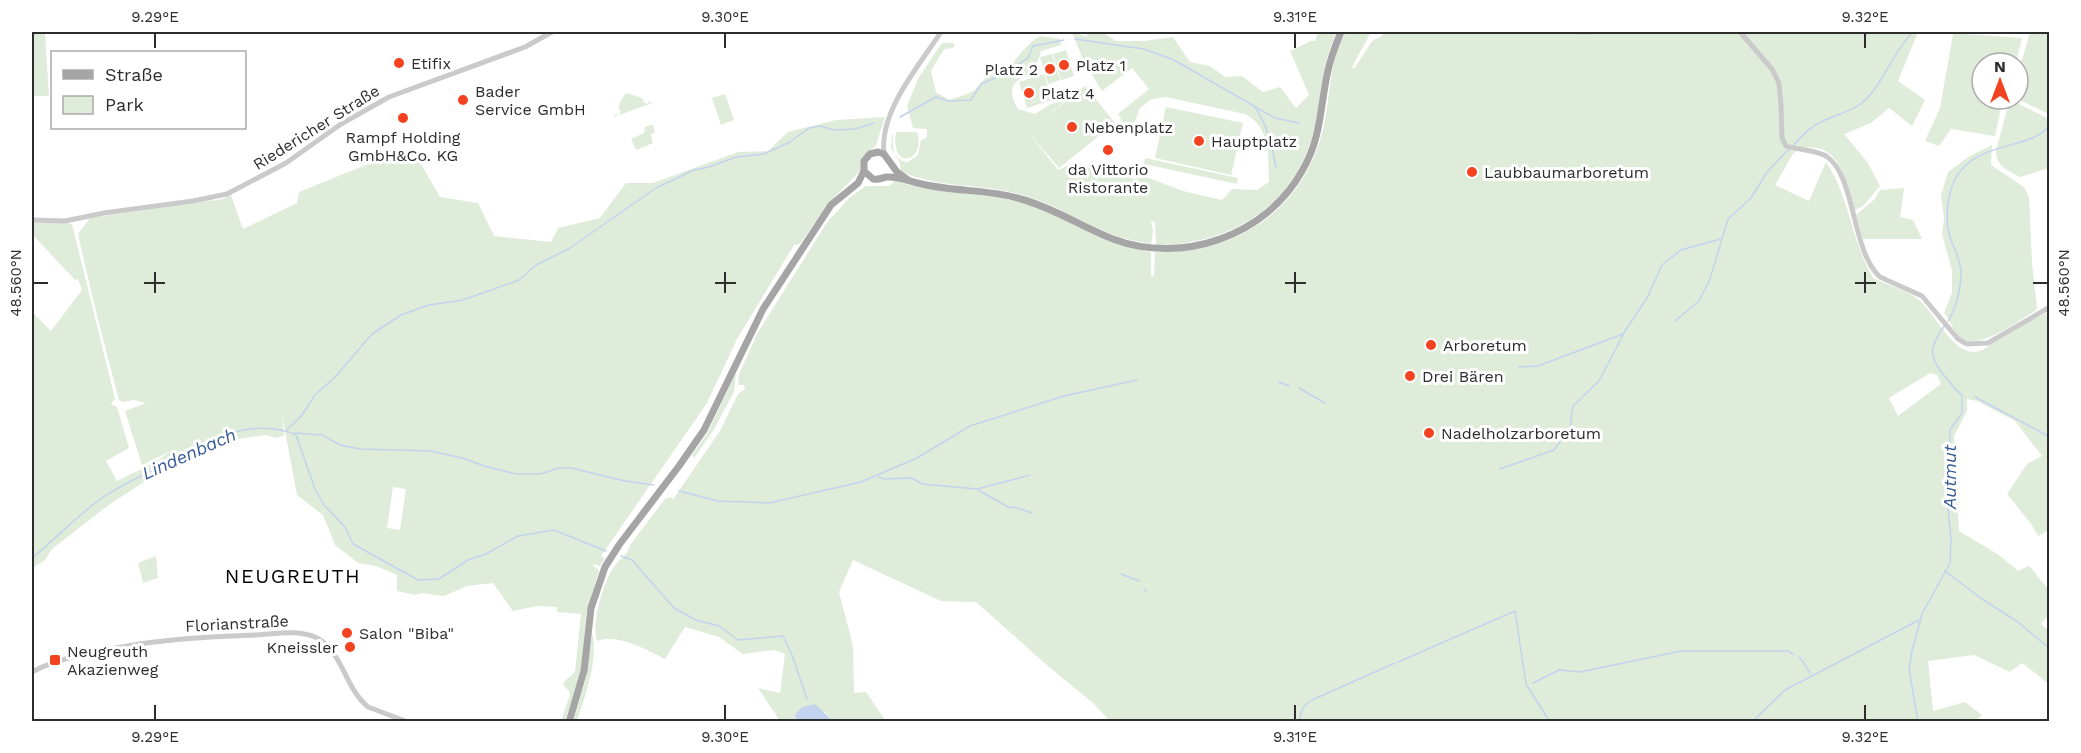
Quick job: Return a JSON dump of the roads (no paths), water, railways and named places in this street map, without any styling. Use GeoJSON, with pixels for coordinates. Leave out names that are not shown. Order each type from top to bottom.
{"type":"FeatureCollection","features":[{"type":"Feature","properties":{"kind":"main road"},"geometry":{"type":"LineString","coordinates":[[864,171],[877,180],[885,177],[1019,198],[1045,206],[1113,239],[1136,246],[1172,249],[1209,243],[1246,228],[1262,217],[1279,202],[1302,172],[1317,136],[1327,73],[1341,32]]}},
{"type":"Feature","properties":{"kind":"main road"},"geometry":{"type":"LineString","coordinates":[[858,183],[864,171],[866,157],[874,152],[888,157],[891,165],[907,180]]}},
{"type":"Feature","properties":{"kind":"main road"},"geometry":{"type":"LineString","coordinates":[[885,177],[891,165]]}},
{"type":"Feature","properties":{"kind":"main road"},"geometry":{"type":"LineString","coordinates":[[569,722],[582,683],[591,608],[605,567],[704,430],[763,309],[831,205],[858,183],[870,177]]}},
{"type":"Feature","properties":{"kind":"street","name":"Riedericher Straße"},"geometry":{"type":"LineString","coordinates":[[32,220],[53,222],[227,194],[286,163],[341,124],[389,96],[525,47],[552,32]]}},
{"type":"Feature","properties":{"kind":"street"},"geometry":{"type":"LineString","coordinates":[[874,152],[883,138],[889,116],[898,98],[941,32]]}},
{"type":"Feature","properties":{"kind":"street"},"geometry":{"type":"LineString","coordinates":[[1578,32],[1590,32]]}},
{"type":"Feature","properties":{"kind":"street"},"geometry":{"type":"LineString","coordinates":[[1740,32],[1772,69],[1779,83],[1782,138],[1786,146],[1801,151],[1824,154],[1835,164],[1874,273],[1885,281],[1922,296],[1962,342],[1974,345],[1999,337],[2049,307]]}},
{"type":"Feature","properties":{"kind":"street"},"geometry":{"type":"LineString","coordinates":[[883,138],[884,154]]}},
{"type":"Feature","properties":{"kind":"street","name":"Florianstraße"},"geometry":{"type":"LineString","coordinates":[[32,672],[72,656],[137,644],[201,638],[306,634],[324,642],[332,650],[356,696],[363,703],[408,722]]}},
{"type":"Feature","properties":{"kind":"water"},"geometry":{"type":"Polygon","coordinates":[[[815,704],[833,721],[797,721],[795,715],[802,707],[815,704]]]}},
{"type":"Feature","properties":{"kind":"waterway"},"geometry":{"type":"LineString","coordinates":[[1793,146],[1816,125],[1851,110],[1867,98],[1913,32]]}},
{"type":"Feature","properties":{"kind":"waterway"},"geometry":{"type":"LineString","coordinates":[[1075,39],[1144,49],[1174,60],[1275,118],[1299,123]]}},
{"type":"Feature","properties":{"kind":"waterway"},"geometry":{"type":"LineString","coordinates":[[900,117],[936,97],[949,101],[971,100],[981,84],[1004,74],[1028,58],[1033,46],[1064,40]]}},
{"type":"Feature","properties":{"kind":"waterway"},"geometry":{"type":"LineString","coordinates":[[1255,107],[1266,129],[1276,168]]}},
{"type":"Feature","properties":{"kind":"waterway"},"geometry":{"type":"LineString","coordinates":[[287,430],[302,415],[315,395],[335,377],[372,334],[401,315],[429,305],[463,300],[519,280],[536,265],[570,248],[656,188],[694,170],[736,157],[764,154],[790,142],[809,128],[820,126],[834,130],[855,129],[874,123]]}},
{"type":"Feature","properties":{"kind":"waterway","name":"Autmut"},"geometry":{"type":"LineString","coordinates":[[1948,321],[1956,304],[1961,279],[1960,263],[1950,238],[1947,220],[1949,198],[1955,179],[1976,157],[2029,139],[2050,125]]}},
{"type":"Feature","properties":{"kind":"waterway"},"geometry":{"type":"LineString","coordinates":[[1675,321],[1699,301],[1710,279],[1728,219],[1751,198],[1767,172],[1789,149]]}},
{"type":"Feature","properties":{"kind":"waterway"},"geometry":{"type":"LineString","coordinates":[[1519,367],[1538,366],[1623,334],[1647,298],[1662,265],[1681,250],[1720,239]]}},
{"type":"Feature","properties":{"kind":"waterway","name":"Autmut"},"geometry":{"type":"LineString","coordinates":[[1918,722],[1909,669],[1922,614],[1950,563],[1951,539],[1947,498],[1950,487],[1950,430],[1962,413],[1962,395],[1954,388],[1934,360],[1934,344],[1945,325]]}},
{"type":"Feature","properties":{"kind":"waterway"},"geometry":{"type":"LineString","coordinates":[[1500,469],[1554,450],[1570,428],[1573,406],[1599,381],[1623,335]]}},
{"type":"Feature","properties":{"kind":"waterway"},"geometry":{"type":"LineString","coordinates":[[679,491],[718,501],[769,503],[861,482],[917,458],[970,426],[1064,396],[1137,380]]}},
{"type":"Feature","properties":{"kind":"waterway"},"geometry":{"type":"LineString","coordinates":[[1279,382],[1289,386]]}},
{"type":"Feature","properties":{"kind":"waterway"},"geometry":{"type":"LineString","coordinates":[[1299,388],[1325,403]]}},
{"type":"Feature","properties":{"kind":"waterway"},"geometry":{"type":"LineString","coordinates":[[1975,397],[2050,437]]}},
{"type":"Feature","properties":{"kind":"waterway","name":"Lindenbach"},"geometry":{"type":"LineString","coordinates":[[32,558],[93,505],[126,484],[201,450],[225,436],[256,428],[277,429],[296,435],[315,489],[324,505],[345,527],[353,544],[418,580],[439,579],[468,560],[486,554],[518,536],[554,530],[606,551]]}},
{"type":"Feature","properties":{"kind":"waterway"},"geometry":{"type":"LineString","coordinates":[[295,433],[322,435],[340,445],[360,449],[430,451],[516,474],[540,474],[559,468],[571,468],[625,481],[654,485]]}},
{"type":"Feature","properties":{"kind":"waterway"},"geometry":{"type":"LineString","coordinates":[[879,477],[885,479],[911,478],[923,484],[977,489],[1030,475]]}},
{"type":"Feature","properties":{"kind":"waterway"},"geometry":{"type":"LineString","coordinates":[[978,490],[1008,507],[1032,513]]}},
{"type":"Feature","properties":{"kind":"waterway","name":"Lindenbach"},"geometry":{"type":"LineString","coordinates":[[621,556],[632,560],[674,608],[696,620],[719,626],[738,640],[783,636],[807,699]]}},
{"type":"Feature","properties":{"kind":"waterway"},"geometry":{"type":"LineString","coordinates":[[1945,571],[2018,622],[2050,649]]}},
{"type":"Feature","properties":{"kind":"waterway"},"geometry":{"type":"LineString","coordinates":[[1121,574],[1139,581]]}},
{"type":"Feature","properties":{"kind":"waterway"},"geometry":{"type":"LineString","coordinates":[[1398,662],[1515,611],[1526,684],[1550,722]]}},
{"type":"Feature","properties":{"kind":"waterway"},"geometry":{"type":"LineString","coordinates":[[1752,722],[1785,690],[1919,620]]}},
{"type":"Feature","properties":{"kind":"waterway"},"geometry":{"type":"LineString","coordinates":[[1533,683],[1559,670],[1580,672],[1681,651],[1788,651],[1793,654]]}},
{"type":"Feature","properties":{"kind":"waterway"},"geometry":{"type":"LineString","coordinates":[[1799,657],[1810,673]]}},
{"type":"Feature","properties":{"kind":"waterway"},"geometry":{"type":"LineString","coordinates":[[1300,722],[1303,709],[1312,700],[1395,663]]}},
{"type":"Feature","properties":{"kind":"place","name":"Etifix"},"geometry":{"type":"Point","coordinates":[399,63]}},
{"type":"Feature","properties":{"kind":"place","name":"Platz 1"},"geometry":{"type":"Point","coordinates":[1064,65]}},
{"type":"Feature","properties":{"kind":"place","name":"Platz 2"},"geometry":{"type":"Point","coordinates":[1050,69]}},
{"type":"Feature","properties":{"kind":"place","name":"Platz 4"},"geometry":{"type":"Point","coordinates":[1029,93]}},
{"type":"Feature","properties":{"kind":"place","name":"Bader Service GmbH"},"geometry":{"type":"Point","coordinates":[463,100]}},
{"type":"Feature","properties":{"kind":"place","name":"Rampf Holding GmbH&Co. KG"},"geometry":{"type":"Point","coordinates":[403,118]}},
{"type":"Feature","properties":{"kind":"place","name":"Nebenplatz"},"geometry":{"type":"Point","coordinates":[1072,127]}},
{"type":"Feature","properties":{"kind":"place","name":"Hauptplatz"},"geometry":{"type":"Point","coordinates":[1199,141]}},
{"type":"Feature","properties":{"kind":"place","name":"da Vittorio Ristorante"},"geometry":{"type":"Point","coordinates":[1108,150]}},
{"type":"Feature","properties":{"kind":"place","name":"Laubbaumarboretum"},"geometry":{"type":"Point","coordinates":[1472,172]}},
{"type":"Feature","properties":{"kind":"place","name":"Arboretum"},"geometry":{"type":"Point","coordinates":[1431,345]}},
{"type":"Feature","properties":{"kind":"place","name":"Drei Bären"},"geometry":{"type":"Point","coordinates":[1410,376]}},
{"type":"Feature","properties":{"kind":"place","name":"Nadelholzarboretum"},"geometry":{"type":"Point","coordinates":[1429,433]}},
{"type":"Feature","properties":{"kind":"place","name":"Salon \"Biba\""},"geometry":{"type":"Point","coordinates":[347,633]}},
{"type":"Feature","properties":{"kind":"place","name":"Kneissler"},"geometry":{"type":"Point","coordinates":[350,647]}},
{"type":"Feature","properties":{"kind":"place","name":"Neugreuth Akazienweg"},"geometry":{"type":"Point","coordinates":[55,660]}},
{"type":"Feature","properties":{"kind":"district","name":"NEUGREUTH"},"geometry":{"type":"Point","coordinates":[293,576]}}]}
